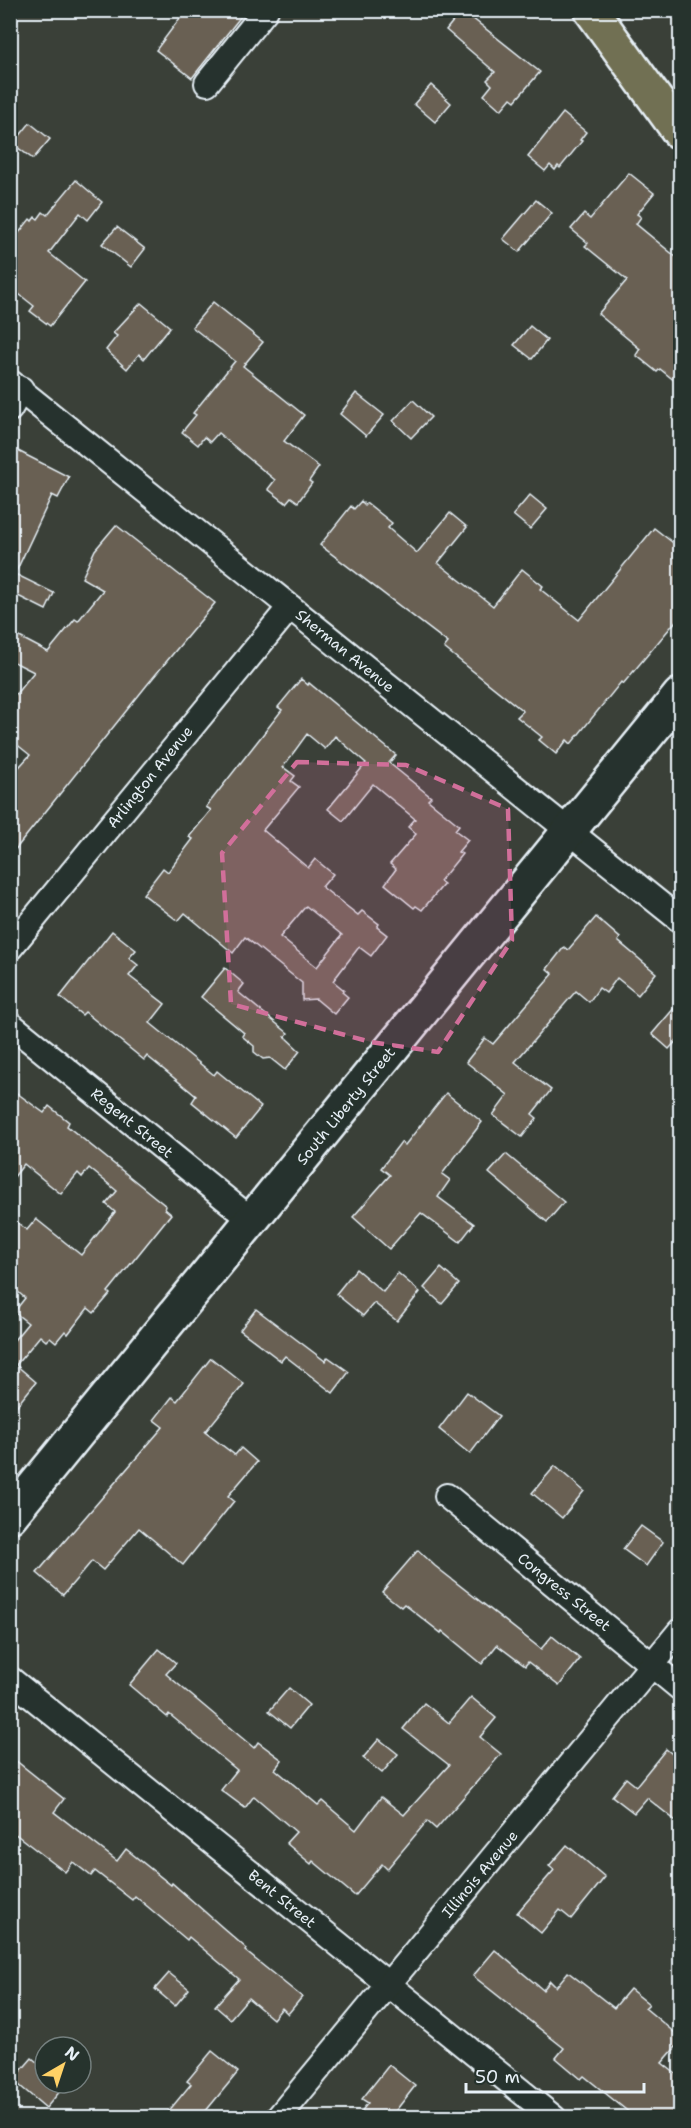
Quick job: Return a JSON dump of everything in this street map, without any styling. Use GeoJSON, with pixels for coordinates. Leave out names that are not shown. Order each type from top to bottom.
{"type":"FeatureCollection","features":[{"type":"Feature","properties":{"kind":"main road"},"geometry":{"type":"LineString","coordinates":[[600,15],[681,133]]}},
{"type":"Feature","properties":{"kind":"main road","name":"South Liberty Street"},"geometry":{"type":"LineString","coordinates":[[10,1516],[681,695]]}},
{"type":"Feature","properties":{"kind":"street"},"geometry":{"type":"LineString","coordinates":[[207,82],[266,10]]}},
{"type":"Feature","properties":{"kind":"street","name":"Sherman Avenue"},"geometry":{"type":"LineString","coordinates":[[14,393],[290,607],[681,920]]}},
{"type":"Feature","properties":{"kind":"street","name":"Arlington Avenue"},"geometry":{"type":"LineString","coordinates":[[10,948],[290,607]]}},
{"type":"Feature","properties":{"kind":"street","name":"Regent Street"},"geometry":{"type":"LineString","coordinates":[[10,1024],[253,1221]]}},
{"type":"Feature","properties":{"kind":"street","name":"Congress Street"},"geometry":{"type":"LineString","coordinates":[[447,1496],[681,1688]]}},
{"type":"Feature","properties":{"kind":"street","name":"Illinois Avenue"},"geometry":{"type":"LineString","coordinates":[[278,2118],[681,1631]]}},
{"type":"Feature","properties":{"kind":"street","name":"Bent Street"},"geometry":{"type":"LineString","coordinates":[[10,1680],[554,2118]]}},
{"type":"Feature","properties":{"kind":"highlighted area"},"geometry":{"type":"Polygon","coordinates":[[[297,762],[406,765],[508,809],[512,940],[438,1052],[371,1042],[231,1004],[222,853],[297,762]]]}},
{"type":"Feature","properties":{"kind":"building"},"geometry":{"type":"Polygon","coordinates":[[[186,10],[246,10],[192,78],[156,50],[186,10]]]}},
{"type":"Feature","properties":{"kind":"building"},"geometry":{"type":"Polygon","coordinates":[[[462,10],[540,72],[515,101],[511,98],[501,110],[484,95],[492,85],[487,80],[495,72],[446,30],[462,10]]]}},
{"type":"Feature","properties":{"kind":"building"},"geometry":{"type":"Polygon","coordinates":[[[431,85],[451,103],[435,122],[414,104],[431,85]]]}},
{"type":"Feature","properties":{"kind":"building"},"geometry":{"type":"Polygon","coordinates":[[[563,113],[586,132],[580,140],[582,141],[560,168],[558,166],[555,170],[550,165],[545,171],[528,157],[563,113]]]}},
{"type":"Feature","properties":{"kind":"building"},"geometry":{"type":"Polygon","coordinates":[[[30,123],[50,139],[33,159],[13,144],[30,123]]]}},
{"type":"Feature","properties":{"kind":"building"},"geometry":{"type":"Polygon","coordinates":[[[629,173],[654,193],[637,214],[641,217],[636,224],[681,261],[681,386],[660,369],[657,372],[636,355],[640,349],[598,314],[627,280],[585,246],[588,243],[571,229],[584,214],[590,219],[629,173]]]}},
{"type":"Feature","properties":{"kind":"building"},"geometry":{"type":"Polygon","coordinates":[[[76,180],[102,202],[88,220],[80,213],[49,253],[85,282],[50,326],[30,311],[34,306],[10,287],[10,244],[30,219],[32,221],[35,217],[38,219],[43,212],[47,215],[76,180]]]}},
{"type":"Feature","properties":{"kind":"building"},"geometry":{"type":"Polygon","coordinates":[[[536,200],[552,213],[519,252],[503,239],[536,200]]]}},
{"type":"Feature","properties":{"kind":"building"},"geometry":{"type":"Polygon","coordinates":[[[117,227],[145,249],[131,267],[102,244],[117,227]]]}},
{"type":"Feature","properties":{"kind":"building"},"geometry":{"type":"Polygon","coordinates":[[[213,302],[263,342],[243,366],[304,415],[284,441],[319,467],[309,481],[312,483],[298,502],[291,497],[286,503],[268,489],[275,480],[218,433],[210,442],[204,437],[198,445],[182,432],[196,415],[193,413],[235,361],[192,327],[213,302]]]}},
{"type":"Feature","properties":{"kind":"building"},"geometry":{"type":"Polygon","coordinates":[[[141,303],[170,327],[144,359],[139,354],[127,369],[106,350],[117,336],[113,333],[141,303]]]}},
{"type":"Feature","properties":{"kind":"building"},"geometry":{"type":"Polygon","coordinates":[[[530,326],[547,340],[532,359],[514,345],[530,326]]]}},
{"type":"Feature","properties":{"kind":"building"},"geometry":{"type":"Polygon","coordinates":[[[356,393],[384,415],[366,436],[340,414],[356,393]]]}},
{"type":"Feature","properties":{"kind":"building"},"geometry":{"type":"Polygon","coordinates":[[[413,400],[431,417],[411,438],[393,421],[413,400]]]}},
{"type":"Feature","properties":{"kind":"building"},"geometry":{"type":"Polygon","coordinates":[[[18,451],[69,477],[58,498],[52,495],[15,574],[54,593],[46,610],[10,592],[10,466],[18,451]]]}},
{"type":"Feature","properties":{"kind":"building"},"geometry":{"type":"Polygon","coordinates":[[[530,495],[547,509],[530,529],[513,515],[530,495]]]}},
{"type":"Feature","properties":{"kind":"building"},"geometry":{"type":"Polygon","coordinates":[[[361,501],[365,505],[367,503],[392,523],[388,528],[417,553],[450,513],[467,527],[438,563],[493,606],[522,569],[543,586],[540,589],[579,620],[654,528],[681,549],[681,615],[623,684],[621,682],[571,744],[567,740],[556,754],[539,740],[542,737],[517,717],[523,711],[444,648],[448,643],[320,545],[351,506],[354,509],[361,501]]]}},
{"type":"Feature","properties":{"kind":"building"},"geometry":{"type":"Polygon","coordinates":[[[116,525],[215,603],[10,856],[10,777],[30,755],[10,739],[10,701],[34,672],[10,660],[10,632],[48,652],[75,619],[78,621],[103,590],[82,578],[95,550],[116,525]]]}},
{"type":"Feature","properties":{"kind":"building"},"geometry":{"type":"Polygon","coordinates":[[[301,679],[308,685],[309,683],[396,755],[389,763],[431,797],[428,800],[459,825],[455,830],[468,840],[458,852],[462,854],[440,881],[444,884],[422,910],[416,906],[414,908],[385,884],[396,869],[390,864],[416,834],[408,827],[415,819],[373,784],[343,821],[328,809],[366,763],[335,736],[325,749],[307,734],[283,767],[295,776],[291,781],[299,787],[263,830],[308,868],[315,859],[333,874],[322,887],[358,915],[362,911],[379,924],[377,927],[387,935],[371,956],[359,947],[333,981],[344,990],[342,992],[348,997],[334,1014],[316,999],[302,1000],[302,983],[245,937],[233,953],[185,913],[178,921],[143,894],[163,868],[168,872],[193,839],[189,837],[211,810],[206,807],[282,710],[278,707],[301,679]],[[306,906],[280,937],[317,967],[342,935],[306,906]]]}},
{"type":"Feature","properties":{"kind":"building"},"geometry":{"type":"Polygon","coordinates":[[[596,917],[620,938],[618,941],[656,973],[638,995],[617,978],[606,993],[599,988],[589,1002],[576,991],[515,1062],[551,1090],[532,1114],[537,1118],[522,1137],[493,1115],[508,1095],[466,1062],[485,1038],[493,1044],[553,974],[547,969],[564,947],[568,950],[596,917]]]}},
{"type":"Feature","properties":{"kind":"building"},"geometry":{"type":"Polygon","coordinates":[[[112,931],[136,950],[129,958],[138,965],[129,976],[165,1004],[150,1023],[214,1075],[217,1071],[261,1107],[236,1138],[192,1102],[196,1096],[147,1056],[144,1060],[85,1012],[82,1015],[60,997],[112,931]]]}},
{"type":"Feature","properties":{"kind":"building"},"geometry":{"type":"Polygon","coordinates":[[[225,968],[244,984],[238,992],[288,1033],[285,1037],[300,1051],[285,1070],[270,1058],[263,1059],[254,1052],[254,1046],[242,1036],[244,1033],[201,997],[225,968]]]}},
{"type":"Feature","properties":{"kind":"building"},"geometry":{"type":"Polygon","coordinates":[[[681,1000],[681,1036],[669,1049],[652,1034],[681,1000]]]}},
{"type":"Feature","properties":{"kind":"building"},"geometry":{"type":"Polygon","coordinates":[[[10,1088],[44,1113],[49,1106],[69,1122],[67,1126],[166,1206],[165,1209],[171,1214],[108,1292],[110,1294],[94,1313],[88,1308],[68,1334],[65,1331],[56,1342],[50,1337],[46,1341],[40,1336],[16,1365],[36,1382],[10,1414],[10,1345],[28,1323],[14,1312],[25,1298],[10,1285],[10,1217],[27,1230],[36,1219],[81,1255],[115,1212],[106,1204],[117,1191],[89,1168],[82,1177],[78,1173],[61,1194],[24,1164],[10,1182],[10,1088]]]}},
{"type":"Feature","properties":{"kind":"building"},"geometry":{"type":"Polygon","coordinates":[[[446,1093],[482,1122],[442,1174],[450,1180],[438,1197],[474,1224],[460,1242],[421,1213],[389,1249],[353,1217],[390,1175],[381,1168],[401,1142],[405,1145],[446,1093]]]}},
{"type":"Feature","properties":{"kind":"building"},"geometry":{"type":"Polygon","coordinates":[[[506,1154],[564,1202],[547,1222],[489,1173],[506,1154]]]}},
{"type":"Feature","properties":{"kind":"building"},"geometry":{"type":"Polygon","coordinates":[[[441,1268],[459,1284],[442,1304],[424,1288],[441,1268]]]}},
{"type":"Feature","properties":{"kind":"building"},"geometry":{"type":"Polygon","coordinates":[[[356,1269],[383,1292],[398,1273],[420,1292],[397,1321],[374,1303],[363,1316],[336,1294],[356,1269]]]}},
{"type":"Feature","properties":{"kind":"building"},"geometry":{"type":"Polygon","coordinates":[[[256,1309],[325,1361],[328,1357],[349,1372],[333,1393],[285,1356],[281,1361],[240,1330],[256,1309]]]}},
{"type":"Feature","properties":{"kind":"building"},"geometry":{"type":"Polygon","coordinates":[[[211,1358],[244,1384],[205,1432],[235,1455],[241,1448],[257,1462],[228,1496],[234,1501],[183,1565],[139,1528],[103,1570],[92,1561],[63,1595],[37,1573],[163,1427],[154,1420],[172,1397],[177,1401],[211,1358]]]}},
{"type":"Feature","properties":{"kind":"building"},"geometry":{"type":"Polygon","coordinates":[[[467,1392],[499,1416],[470,1454],[439,1429],[467,1392]]]}},
{"type":"Feature","properties":{"kind":"building"},"geometry":{"type":"Polygon","coordinates":[[[555,1466],[584,1491],[562,1518],[532,1493],[555,1466]]]}},
{"type":"Feature","properties":{"kind":"building"},"geometry":{"type":"Polygon","coordinates":[[[641,1526],[663,1542],[646,1566],[623,1549],[641,1526]]]}},
{"type":"Feature","properties":{"kind":"building"},"geometry":{"type":"Polygon","coordinates":[[[418,1550],[435,1566],[541,1649],[552,1636],[580,1659],[559,1686],[528,1662],[525,1666],[497,1645],[482,1664],[442,1631],[441,1633],[404,1604],[401,1607],[382,1592],[418,1550]]]}},
{"type":"Feature","properties":{"kind":"building"},"geometry":{"type":"Polygon","coordinates":[[[159,1649],[176,1663],[166,1674],[254,1748],[258,1742],[282,1760],[275,1769],[318,1805],[322,1801],[356,1830],[381,1797],[404,1815],[449,1765],[403,1729],[424,1703],[449,1723],[471,1697],[496,1718],[480,1737],[501,1754],[436,1829],[427,1821],[387,1869],[382,1864],[355,1896],[313,1861],[311,1864],[286,1843],[296,1832],[254,1796],[245,1808],[221,1790],[237,1770],[169,1714],[167,1717],[129,1685],[159,1649]]]}},
{"type":"Feature","properties":{"kind":"building"},"geometry":{"type":"Polygon","coordinates":[[[289,1688],[309,1705],[290,1728],[269,1711],[289,1688]]]}},
{"type":"Feature","properties":{"kind":"building"},"geometry":{"type":"Polygon","coordinates":[[[379,1739],[398,1754],[382,1773],[363,1758],[379,1739]]]}},
{"type":"Feature","properties":{"kind":"building"},"geometry":{"type":"Polygon","coordinates":[[[666,1749],[681,1761],[681,1825],[647,1798],[634,1813],[612,1796],[626,1778],[636,1786],[666,1749]]]}},
{"type":"Feature","properties":{"kind":"building"},"geometry":{"type":"Polygon","coordinates":[[[10,1756],[64,1799],[54,1812],[117,1861],[126,1849],[171,1885],[172,1883],[247,1949],[245,1951],[302,1997],[288,2014],[282,2008],[273,2019],[248,1998],[230,2019],[215,2006],[239,1979],[189,1937],[187,1940],[135,1896],[132,1900],[95,1871],[91,1876],[73,1862],[65,1872],[10,1830],[10,1756]]]}},
{"type":"Feature","properties":{"kind":"building"},"geometry":{"type":"Polygon","coordinates":[[[567,1845],[605,1877],[571,1919],[560,1910],[541,1933],[517,1913],[554,1870],[549,1866],[567,1845]]]}},
{"type":"Feature","properties":{"kind":"building"},"geometry":{"type":"Polygon","coordinates":[[[495,1950],[543,1990],[550,1981],[556,1987],[568,1972],[614,2008],[630,1989],[649,2004],[645,2008],[681,2038],[681,2041],[662,2063],[681,2078],[681,2111],[675,2118],[636,2118],[584,2076],[581,2079],[556,2058],[564,2048],[473,1976],[495,1950]]]}},
{"type":"Feature","properties":{"kind":"building"},"geometry":{"type":"Polygon","coordinates":[[[169,1973],[189,1989],[175,2006],[155,1989],[169,1973]]]}},
{"type":"Feature","properties":{"kind":"building"},"geometry":{"type":"Polygon","coordinates":[[[212,2051],[238,2072],[200,2118],[163,2118],[191,2084],[187,2081],[212,2051]]]}},
{"type":"Feature","properties":{"kind":"building"},"geometry":{"type":"Polygon","coordinates":[[[32,2058],[33,2095],[57,2095],[46,2108],[13,2080],[32,2058]]]}},
{"type":"Feature","properties":{"kind":"building"},"geometry":{"type":"Polygon","coordinates":[[[389,2065],[415,2086],[390,2118],[356,2118],[368,2103],[362,2099],[389,2065]]]}}]}
